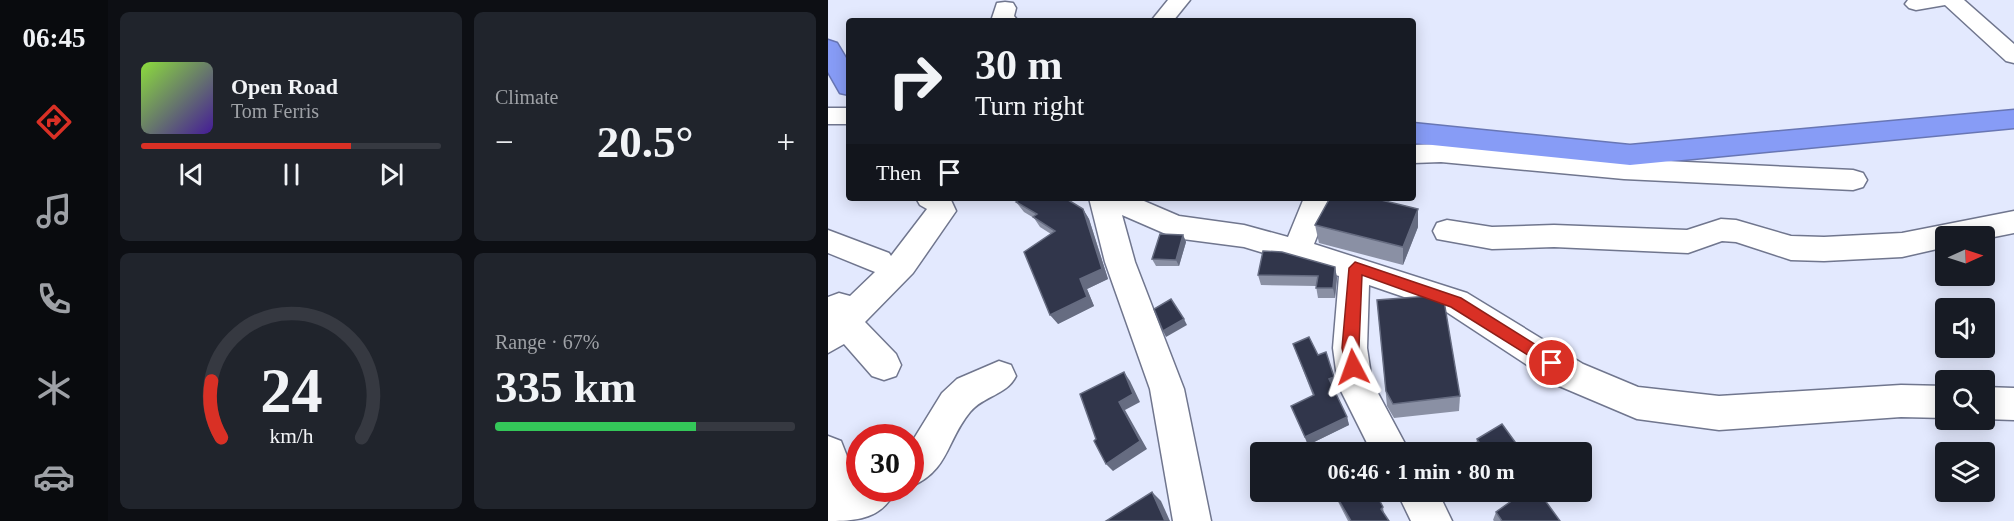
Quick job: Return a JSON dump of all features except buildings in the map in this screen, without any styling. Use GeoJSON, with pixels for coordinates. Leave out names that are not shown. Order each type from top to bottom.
{"type":"FeatureCollection","features":[{"type":"Feature","properties":{"kind":"highway"},"geometry":{"type":"LineString","coordinates":[[828,48],[846,81]]}},
{"type":"Feature","properties":{"kind":"highway"},"geometry":{"type":"LineString","coordinates":[[1416,133],[1630,155],[2014,119]]}},
{"type":"Feature","properties":{"kind":"street"},"geometry":{"type":"LineString","coordinates":[[1164,18],[1179,0]]}},
{"type":"Feature","properties":{"kind":"street"},"geometry":{"type":"LineString","coordinates":[[1916,4],[1940,0]]}},
{"type":"Feature","properties":{"kind":"street"},"geometry":{"type":"LineString","coordinates":[[1952,0],[2014,56]]}},
{"type":"Feature","properties":{"kind":"street"},"geometry":{"type":"LineString","coordinates":[[828,116],[846,116]]}},
{"type":"Feature","properties":{"kind":"street"},"geometry":{"type":"LineString","coordinates":[[1416,154],[1441,153],[1624,169],[1853,180]]}},
{"type":"Feature","properties":{"kind":"street"},"geometry":{"type":"LineString","coordinates":[[836,331],[902,264],[923,237],[942,211],[939,203],[935,201]]}},
{"type":"Feature","properties":{"kind":"street"},"geometry":{"type":"LineString","coordinates":[[1104,201],[1120,262],[1167,389],[1192,521]]}},
{"type":"Feature","properties":{"kind":"street"},"geometry":{"type":"LineString","coordinates":[[1118,201],[1175,227],[1244,236],[1355,268],[1456,302],[1571,375],[1637,403],[1719,413],[1901,401],[1935,402]]}},
{"type":"Feature","properties":{"kind":"street"},"geometry":{"type":"LineString","coordinates":[[1297,251],[1317,201]]}},
{"type":"Feature","properties":{"kind":"street"},"geometry":{"type":"LineString","coordinates":[[1447,231],[1492,238],[1554,236],[1688,242],[1721,230],[1736,231],[1791,248],[1824,249],[1902,245],[2014,222]]}},
{"type":"Feature","properties":{"kind":"street"},"geometry":{"type":"LineString","coordinates":[[836,331],[840,303],[852,286],[878,261],[923,237]]}},
{"type":"Feature","properties":{"kind":"street"},"geometry":{"type":"LineString","coordinates":[[830,241],[878,261]]}},
{"type":"Feature","properties":{"kind":"street"},"geometry":{"type":"LineString","coordinates":[[1355,268],[1350,348],[1355,385],[1386,442]]}},
{"type":"Feature","properties":{"kind":"street"},"geometry":{"type":"LineString","coordinates":[[836,331],[884,365]]}},
{"type":"Feature","properties":{"kind":"street"},"geometry":{"type":"LineString","coordinates":[[924,456],[934,446],[948,416],[962,395],[999,376]]}},
{"type":"Feature","properties":{"kind":"street"},"geometry":{"type":"LineString","coordinates":[[1995,403],[2014,404]]}},
{"type":"Feature","properties":{"kind":"street"},"geometry":{"type":"LineString","coordinates":[[828,454],[835,469],[836,492],[828,512]]}},
{"type":"Feature","properties":{"kind":"street"},"geometry":{"type":"LineString","coordinates":[[828,519],[856,502]]}},
{"type":"Feature","properties":{"kind":"street"},"geometry":{"type":"LineString","coordinates":[[1422,502],[1433,521]]}},
{"type":"Feature","properties":{"kind":"route"},"geometry":{"type":"LineString","coordinates":[[1353,367],[1350,348],[1355,268],[1456,302],[1552,363]]}}]}
